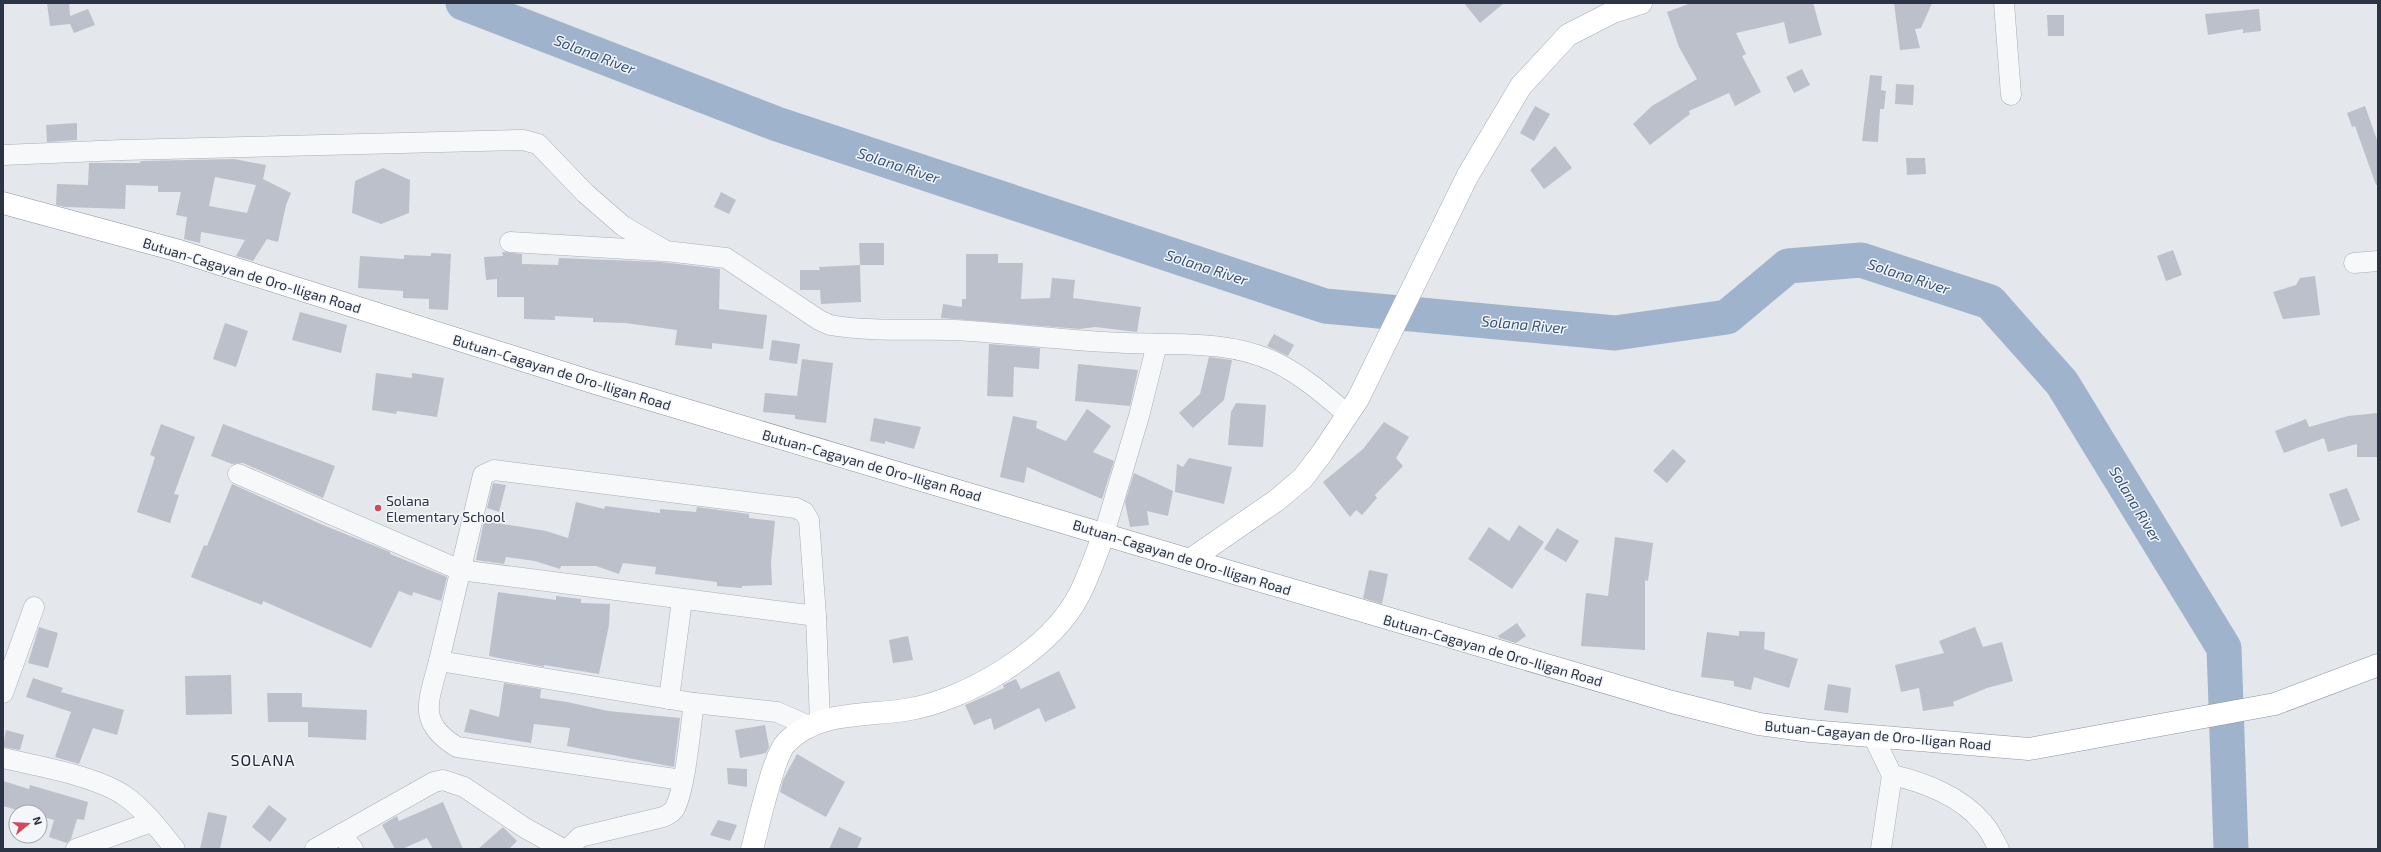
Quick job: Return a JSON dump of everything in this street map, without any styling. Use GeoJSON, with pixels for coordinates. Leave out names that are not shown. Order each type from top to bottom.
{"type":"FeatureCollection","features":[{"type":"Feature","properties":{"kind":"main road"},"geometry":{"type":"LineString","coordinates":[[1190,560],[1245,524],[1303,478],[1353,407],[1468,175],[1521,86],[1568,36],[1613,12],[1641,3]]}},
{"type":"Feature","properties":{"kind":"main road","name":"Butuan-Cagayan de Oro-Iligan Road"},"geometry":{"type":"LineString","coordinates":[[3,203],[176,250],[592,382],[1190,560],[1672,702],[1759,724],[1810,731],[2029,749],[2275,704],[2378,665]]}},
{"type":"Feature","properties":{"kind":"main road"},"geometry":{"type":"LineString","coordinates":[[752,849],[779,752],[791,738],[814,724],[847,716],[905,710],[937,703],[1009,668],[1035,648],[1057,626],[1072,606],[1079,596],[1104,534]]}},
{"type":"Feature","properties":{"kind":"street"},"geometry":{"type":"LineString","coordinates":[[2004,3],[2011,95]]}},
{"type":"Feature","properties":{"kind":"street"},"geometry":{"type":"LineString","coordinates":[[3,155],[123,150],[523,140],[538,144],[585,193],[623,226],[666,251]]}},
{"type":"Feature","properties":{"kind":"street"},"geometry":{"type":"LineString","coordinates":[[510,242],[666,251],[726,258],[819,320],[830,325],[1029,334],[1107,342],[1218,345],[1246,352],[1274,362],[1298,375],[1324,393],[1353,407]]}},
{"type":"Feature","properties":{"kind":"street"},"geometry":{"type":"LineString","coordinates":[[2354,264],[2378,261]]}},
{"type":"Feature","properties":{"kind":"street"},"geometry":{"type":"LineString","coordinates":[[1104,534],[1157,344]]}},
{"type":"Feature","properties":{"kind":"street"},"geometry":{"type":"LineString","coordinates":[[439,661],[694,703],[777,712],[814,724],[816,616],[809,520],[804,512],[796,508],[494,470],[482,475],[428,707],[432,724],[441,737],[457,747],[682,780]]}},
{"type":"Feature","properties":{"kind":"street"},"geometry":{"type":"LineString","coordinates":[[238,474],[460,570],[682,600],[816,616]]}},
{"type":"Feature","properties":{"kind":"street"},"geometry":{"type":"LineString","coordinates":[[669,699],[682,600]]}},
{"type":"Feature","properties":{"kind":"street"},"geometry":{"type":"LineString","coordinates":[[3,693],[34,607]]}},
{"type":"Feature","properties":{"kind":"street"},"geometry":{"type":"LineString","coordinates":[[568,849],[580,837],[668,814],[676,806],[682,780],[694,703]]}},
{"type":"Feature","properties":{"kind":"street"},"geometry":{"type":"LineString","coordinates":[[1873,736],[1892,775],[1881,849]]}},
{"type":"Feature","properties":{"kind":"street"},"geometry":{"type":"LineString","coordinates":[[3,758],[88,780],[112,789],[125,796],[175,849]]}},
{"type":"Feature","properties":{"kind":"street"},"geometry":{"type":"LineString","coordinates":[[1892,775],[1916,780],[1963,805],[1983,822],[1999,849]]}},
{"type":"Feature","properties":{"kind":"street"},"geometry":{"type":"LineString","coordinates":[[315,849],[347,841],[434,782],[443,780],[464,787],[525,828],[563,849]]}},
{"type":"Feature","properties":{"kind":"street"},"geometry":{"type":"LineString","coordinates":[[85,848],[151,822]]}},
{"type":"Feature","properties":{"kind":"building"},"geometry":{"type":"Polygon","coordinates":[[[47,3],[69,3],[70,16],[88,9],[95,25],[74,33],[70,24],[50,26],[47,3]]]}},
{"type":"Feature","properties":{"kind":"building"},"geometry":{"type":"Polygon","coordinates":[[[1464,3],[1504,3],[1480,23],[1464,3]]]}},
{"type":"Feature","properties":{"kind":"building"},"geometry":{"type":"Polygon","coordinates":[[[1691,3],[1813,3],[1822,35],[1789,44],[1784,22],[1736,33],[1746,54],[1742,56],[1761,92],[1735,106],[1729,93],[1689,111],[1690,114],[1650,145],[1633,124],[1652,106],[1697,79],[1679,47],[1667,12],[1691,3]]]}},
{"type":"Feature","properties":{"kind":"building"},"geometry":{"type":"Polygon","coordinates":[[[1894,3],[1932,3],[1921,28],[1915,29],[1920,48],[1900,50],[1894,3]]]}},
{"type":"Feature","properties":{"kind":"building"},"geometry":{"type":"Polygon","coordinates":[[[2259,9],[2261,31],[2243,33],[2243,29],[2208,35],[2205,14],[2259,9]]]}},
{"type":"Feature","properties":{"kind":"building"},"geometry":{"type":"Polygon","coordinates":[[[2047,15],[2064,15],[2064,36],[2048,36],[2047,15]]]}},
{"type":"Feature","properties":{"kind":"building"},"geometry":{"type":"Polygon","coordinates":[[[1802,69],[1810,85],[1794,93],[1786,77],[1802,69]]]}},
{"type":"Feature","properties":{"kind":"building"},"geometry":{"type":"Polygon","coordinates":[[[1870,75],[1882,76],[1881,90],[1886,91],[1884,109],[1880,109],[1878,142],[1862,141],[1870,75]]]}},
{"type":"Feature","properties":{"kind":"building"},"geometry":{"type":"Polygon","coordinates":[[[1896,84],[1914,85],[1913,105],[1895,104],[1896,84]]]}},
{"type":"Feature","properties":{"kind":"building"},"geometry":{"type":"Polygon","coordinates":[[[1535,106],[1550,114],[1534,141],[1520,133],[1535,106]]]}},
{"type":"Feature","properties":{"kind":"building"},"geometry":{"type":"Polygon","coordinates":[[[2365,106],[2378,143],[2378,184],[2376,185],[2355,126],[2352,127],[2347,113],[2365,106]]]}},
{"type":"Feature","properties":{"kind":"building"},"geometry":{"type":"Polygon","coordinates":[[[77,123],[77,140],[47,142],[46,125],[77,123]]]}},
{"type":"Feature","properties":{"kind":"building"},"geometry":{"type":"Polygon","coordinates":[[[1555,146],[1572,168],[1544,189],[1530,170],[1555,146]]]}},
{"type":"Feature","properties":{"kind":"building"},"geometry":{"type":"Polygon","coordinates":[[[1906,158],[1925,158],[1926,174],[1907,175],[1906,158]]]}},
{"type":"Feature","properties":{"kind":"building"},"geometry":{"type":"Polygon","coordinates":[[[234,159],[266,165],[263,179],[291,193],[286,205],[278,242],[267,239],[253,261],[236,256],[245,240],[201,232],[200,243],[184,239],[187,217],[176,215],[181,192],[158,192],[158,186],[126,185],[125,209],[65,207],[56,205],[57,184],[88,185],[89,163],[140,163],[141,161],[234,159]],[[215,177],[209,206],[247,213],[256,185],[215,177]]]}},
{"type":"Feature","properties":{"kind":"building"},"geometry":{"type":"Polygon","coordinates":[[[383,168],[410,180],[409,213],[381,224],[352,213],[355,181],[383,168]]]}},
{"type":"Feature","properties":{"kind":"building"},"geometry":{"type":"Polygon","coordinates":[[[721,192],[736,200],[729,214],[714,207],[721,192]]]}},
{"type":"Feature","properties":{"kind":"building"},"geometry":{"type":"Polygon","coordinates":[[[859,243],[884,243],[884,265],[860,265],[859,243]]]}},
{"type":"Feature","properties":{"kind":"building"},"geometry":{"type":"Polygon","coordinates":[[[2173,250],[2182,275],[2166,281],[2157,256],[2173,250]]]}},
{"type":"Feature","properties":{"kind":"building"},"geometry":{"type":"Polygon","coordinates":[[[502,252],[522,254],[522,264],[558,265],[559,258],[661,262],[720,269],[719,309],[767,315],[763,349],[712,343],[712,349],[675,345],[677,330],[625,323],[593,322],[593,318],[555,316],[555,320],[524,319],[524,297],[497,297],[497,279],[486,280],[484,257],[503,256],[502,252]]]}},
{"type":"Feature","properties":{"kind":"building"},"geometry":{"type":"Polygon","coordinates":[[[431,253],[451,254],[448,310],[429,309],[429,299],[403,298],[403,291],[358,288],[360,256],[404,259],[404,255],[431,256],[431,253]]]}},
{"type":"Feature","properties":{"kind":"building"},"geometry":{"type":"Polygon","coordinates":[[[966,254],[998,254],[998,263],[1023,263],[1021,299],[1050,298],[1052,278],[1075,280],[1073,298],[1141,307],[1137,332],[1095,327],[1080,329],[941,318],[943,304],[962,307],[962,299],[966,299],[966,254]]]}},
{"type":"Feature","properties":{"kind":"building"},"geometry":{"type":"Polygon","coordinates":[[[860,265],[861,302],[821,304],[820,290],[800,290],[800,270],[820,270],[819,267],[860,265]]]}},
{"type":"Feature","properties":{"kind":"building"},"geometry":{"type":"Polygon","coordinates":[[[2315,276],[2320,315],[2283,319],[2273,292],[2296,285],[2300,278],[2315,276]]]}},
{"type":"Feature","properties":{"kind":"building"},"geometry":{"type":"Polygon","coordinates":[[[300,312],[347,325],[341,353],[292,340],[300,312]]]}},
{"type":"Feature","properties":{"kind":"building"},"geometry":{"type":"Polygon","coordinates":[[[225,323],[248,331],[236,367],[213,359],[225,323]]]}},
{"type":"Feature","properties":{"kind":"building"},"geometry":{"type":"Polygon","coordinates":[[[1274,334],[1294,345],[1288,356],[1267,346],[1274,334]]]}},
{"type":"Feature","properties":{"kind":"building"},"geometry":{"type":"Polygon","coordinates":[[[772,340],[800,344],[797,364],[769,360],[772,340]]]}},
{"type":"Feature","properties":{"kind":"building"},"geometry":{"type":"Polygon","coordinates":[[[989,344],[1040,348],[1039,369],[1014,367],[1013,397],[987,396],[989,344]]]}},
{"type":"Feature","properties":{"kind":"building"},"geometry":{"type":"Polygon","coordinates":[[[1209,357],[1232,360],[1224,400],[1193,428],[1179,413],[1200,394],[1209,357]]]}},
{"type":"Feature","properties":{"kind":"building"},"geometry":{"type":"Polygon","coordinates":[[[802,359],[833,363],[826,423],[795,419],[795,415],[763,412],[765,393],[797,396],[802,359]]]}},
{"type":"Feature","properties":{"kind":"building"},"geometry":{"type":"Polygon","coordinates":[[[1078,364],[1138,370],[1130,406],[1075,401],[1078,364]]]}},
{"type":"Feature","properties":{"kind":"building"},"geometry":{"type":"Polygon","coordinates":[[[376,373],[412,378],[412,373],[444,378],[437,417],[397,411],[396,414],[372,410],[376,373]]]}},
{"type":"Feature","properties":{"kind":"building"},"geometry":{"type":"Polygon","coordinates":[[[1236,403],[1266,405],[1263,447],[1228,445],[1231,412],[1236,403]]]}},
{"type":"Feature","properties":{"kind":"building"},"geometry":{"type":"Polygon","coordinates":[[[1087,409],[1111,426],[1093,452],[1114,461],[1102,499],[1027,467],[1024,483],[1000,477],[1013,416],[1037,421],[1036,428],[1066,441],[1087,409]]]}},
{"type":"Feature","properties":{"kind":"building"},"geometry":{"type":"Polygon","coordinates":[[[2378,413],[2378,457],[2357,457],[2357,444],[2328,452],[2324,438],[2284,453],[2275,431],[2306,419],[2309,427],[2348,416],[2378,413]]]}},
{"type":"Feature","properties":{"kind":"building"},"geometry":{"type":"Polygon","coordinates":[[[874,418],[921,427],[914,449],[885,441],[885,444],[870,441],[874,418]]]}},
{"type":"Feature","properties":{"kind":"building"},"geometry":{"type":"Polygon","coordinates":[[[1384,422],[1409,437],[1396,458],[1403,466],[1375,495],[1377,498],[1362,515],[1356,510],[1350,517],[1323,482],[1363,449],[1384,422]]]}},
{"type":"Feature","properties":{"kind":"building"},"geometry":{"type":"Polygon","coordinates":[[[161,424],[195,437],[174,494],[179,495],[170,523],[137,512],[155,457],[150,455],[161,424]]]}},
{"type":"Feature","properties":{"kind":"building"},"geometry":{"type":"Polygon","coordinates":[[[223,424],[335,466],[323,498],[243,463],[232,464],[211,456],[223,424]]]}},
{"type":"Feature","properties":{"kind":"building"},"geometry":{"type":"Polygon","coordinates":[[[1673,449],[1686,461],[1667,483],[1653,471],[1673,449]]]}},
{"type":"Feature","properties":{"kind":"building"},"geometry":{"type":"Polygon","coordinates":[[[1189,458],[1232,467],[1224,504],[1175,492],[1177,464],[1183,467],[1189,458]]]}},
{"type":"Feature","properties":{"kind":"building"},"geometry":{"type":"Polygon","coordinates":[[[1134,473],[1173,491],[1168,516],[1147,511],[1149,525],[1130,527],[1125,502],[1134,473]]]}},
{"type":"Feature","properties":{"kind":"building"},"geometry":{"type":"Polygon","coordinates":[[[493,483],[506,485],[499,512],[487,508],[493,483]]]}},
{"type":"Feature","properties":{"kind":"building"},"geometry":{"type":"Polygon","coordinates":[[[232,484],[323,525],[390,552],[390,554],[447,577],[441,601],[413,592],[412,596],[399,591],[371,648],[263,601],[262,605],[191,577],[204,545],[207,546],[232,484]]]}},
{"type":"Feature","properties":{"kind":"building"},"geometry":{"type":"Polygon","coordinates":[[[2347,488],[2360,520],[2341,527],[2329,494],[2347,488]]]}},
{"type":"Feature","properties":{"kind":"building"},"geometry":{"type":"Polygon","coordinates":[[[576,502],[604,509],[605,506],[660,513],[660,509],[696,512],[697,507],[749,514],[749,518],[775,521],[771,562],[772,585],[742,586],[742,588],[717,586],[717,582],[655,574],[656,567],[623,563],[619,574],[596,566],[561,566],[560,569],[535,561],[506,557],[504,564],[476,560],[484,521],[546,531],[568,538],[576,502]]]}},
{"type":"Feature","properties":{"kind":"building"},"geometry":{"type":"Polygon","coordinates":[[[1519,525],[1544,542],[1512,589],[1468,559],[1489,527],[1509,541],[1519,525]]]}},
{"type":"Feature","properties":{"kind":"building"},"geometry":{"type":"Polygon","coordinates":[[[1557,528],[1579,541],[1566,562],[1544,549],[1557,528]]]}},
{"type":"Feature","properties":{"kind":"building"},"geometry":{"type":"Polygon","coordinates":[[[1615,537],[1653,543],[1648,581],[1645,580],[1645,650],[1581,646],[1586,593],[1608,596],[1615,537]]]}},
{"type":"Feature","properties":{"kind":"building"},"geometry":{"type":"Polygon","coordinates":[[[1369,570],[1388,574],[1382,604],[1363,598],[1369,570]]]}},
{"type":"Feature","properties":{"kind":"building"},"geometry":{"type":"Polygon","coordinates":[[[498,592],[556,600],[556,596],[581,599],[581,603],[610,604],[609,625],[599,674],[544,665],[544,667],[489,656],[498,592]]]}},
{"type":"Feature","properties":{"kind":"building"},"geometry":{"type":"Polygon","coordinates":[[[1517,623],[1526,636],[1516,643],[1498,636],[1517,623]]]}},
{"type":"Feature","properties":{"kind":"building"},"geometry":{"type":"Polygon","coordinates":[[[39,627],[58,633],[48,668],[28,663],[39,627]]]}},
{"type":"Feature","properties":{"kind":"building"},"geometry":{"type":"Polygon","coordinates":[[[1975,627],[1983,647],[2002,642],[2013,681],[1987,688],[1953,702],[1954,706],[1923,711],[1919,688],[1901,692],[1895,665],[1944,653],[1939,641],[1975,627]]]}},
{"type":"Feature","properties":{"kind":"building"},"geometry":{"type":"Polygon","coordinates":[[[1739,631],[1765,632],[1764,649],[1798,659],[1789,688],[1754,677],[1751,690],[1734,686],[1734,681],[1701,677],[1707,632],[1739,636],[1739,631]]]}},
{"type":"Feature","properties":{"kind":"building"},"geometry":{"type":"Polygon","coordinates":[[[908,636],[913,660],[893,663],[889,640],[908,636]]]}},
{"type":"Feature","properties":{"kind":"building"},"geometry":{"type":"Polygon","coordinates":[[[1059,671],[1076,708],[1045,722],[1039,708],[994,730],[991,718],[974,725],[965,705],[1004,688],[1003,685],[1016,679],[1021,689],[1059,671]]]}},
{"type":"Feature","properties":{"kind":"building"},"geometry":{"type":"Polygon","coordinates":[[[231,675],[232,714],[186,715],[185,676],[231,675]]]}},
{"type":"Feature","properties":{"kind":"building"},"geometry":{"type":"Polygon","coordinates":[[[33,678],[63,688],[61,692],[124,710],[117,735],[93,728],[79,764],[55,757],[71,712],[26,697],[33,678]]]}},
{"type":"Feature","properties":{"kind":"building"},"geometry":{"type":"Polygon","coordinates":[[[504,683],[541,689],[540,698],[608,711],[680,718],[674,767],[567,746],[570,728],[534,724],[531,743],[464,732],[470,709],[499,717],[504,683]]]}},
{"type":"Feature","properties":{"kind":"building"},"geometry":{"type":"Polygon","coordinates":[[[1828,684],[1851,688],[1848,713],[1824,710],[1828,684]]]}},
{"type":"Feature","properties":{"kind":"building"},"geometry":{"type":"Polygon","coordinates":[[[267,693],[302,693],[302,707],[367,710],[366,740],[308,737],[308,722],[268,722],[267,693]]]}},
{"type":"Feature","properties":{"kind":"building"},"geometry":{"type":"Polygon","coordinates":[[[765,725],[769,747],[766,753],[740,758],[735,730],[765,725]]]}},
{"type":"Feature","properties":{"kind":"building"},"geometry":{"type":"Polygon","coordinates":[[[6,730],[24,735],[20,750],[3,747],[6,730]]]}},
{"type":"Feature","properties":{"kind":"building"},"geometry":{"type":"Polygon","coordinates":[[[797,754],[845,782],[826,817],[780,792],[783,780],[797,754]]]}},
{"type":"Feature","properties":{"kind":"building"},"geometry":{"type":"Polygon","coordinates":[[[727,768],[747,769],[747,787],[728,784],[727,768]]]}},
{"type":"Feature","properties":{"kind":"building"},"geometry":{"type":"Polygon","coordinates":[[[3,781],[29,789],[30,785],[88,802],[84,820],[77,819],[71,839],[67,843],[49,837],[54,820],[48,818],[48,804],[8,804],[8,807],[3,806],[3,781]]]}},
{"type":"Feature","properties":{"kind":"building"},"geometry":{"type":"Polygon","coordinates":[[[443,802],[463,849],[433,849],[427,838],[402,849],[395,849],[382,825],[397,816],[399,821],[443,802]]]}},
{"type":"Feature","properties":{"kind":"building"},"geometry":{"type":"Polygon","coordinates":[[[269,805],[287,819],[270,842],[252,827],[269,805]]]}},
{"type":"Feature","properties":{"kind":"building"},"geometry":{"type":"Polygon","coordinates":[[[208,812],[227,816],[220,849],[200,849],[208,812]]]}},
{"type":"Feature","properties":{"kind":"building"},"geometry":{"type":"Polygon","coordinates":[[[718,820],[737,825],[730,841],[710,835],[718,820]]]}},
{"type":"Feature","properties":{"kind":"building"},"geometry":{"type":"Polygon","coordinates":[[[503,827],[517,841],[509,849],[478,849],[503,827]]]}},
{"type":"Feature","properties":{"kind":"building"},"geometry":{"type":"Polygon","coordinates":[[[839,827],[862,838],[857,849],[829,849],[839,827]]]}},
{"type":"Feature","properties":{"kind":"waterway","name":"Solana River"},"geometry":{"type":"LineString","coordinates":[[463,3],[777,124],[1325,306],[1615,333],[1727,317],[1788,266],[1861,260],[1990,302],[2062,383],[2224,648],[2231,849]]}},
{"type":"Feature","properties":{"kind":"place","name":"Solana Elementary School"},"geometry":{"type":"Point","coordinates":[378,508]}},
{"type":"Feature","properties":{"kind":"district","name":"SOLANA"},"geometry":{"type":"Point","coordinates":[263,759]}}]}
